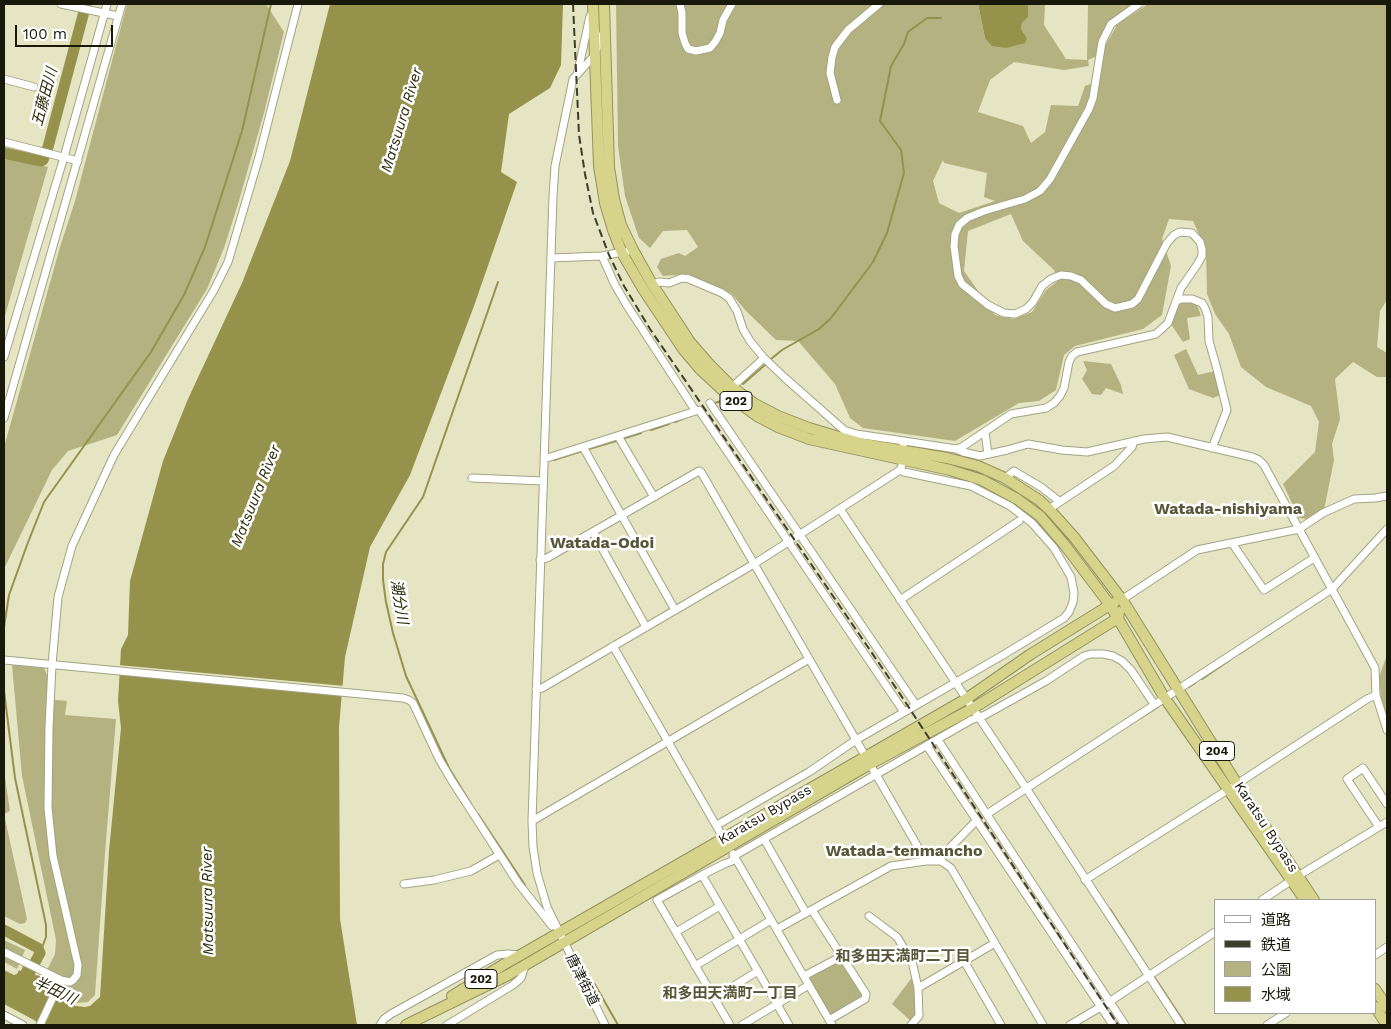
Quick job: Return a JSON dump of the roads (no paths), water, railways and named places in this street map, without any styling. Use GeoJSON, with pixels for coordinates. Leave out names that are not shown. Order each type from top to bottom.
{"type":"FeatureCollection","features":[{"type":"Feature","properties":{"kind":"highway","name":"202"},"geometry":{"type":"LineString","coordinates":[[592,4],[599,166],[605,203],[643,289],[683,349],[700,369],[728,395],[757,416],[778,427],[809,439],[903,455],[947,458],[978,466],[1005,478],[1050,509],[1123,601]]}},
{"type":"Feature","properties":{"kind":"highway","name":"202"},"geometry":{"type":"LineString","coordinates":[[604,4],[609,168],[614,199],[627,252],[652,284],[690,342],[732,387],[755,404],[778,416],[809,428],[842,433],[924,464],[982,480],[1017,499],[1036,520],[1064,544],[1118,618]]}},
{"type":"Feature","properties":{"kind":"highway","name":"Karatsu Bypass"},"geometry":{"type":"LineString","coordinates":[[405,1025],[520,956],[561,939],[729,847],[966,699],[1031,654],[1110,605],[1123,601],[1178,688],[1233,787]]}},
{"type":"Feature","properties":{"kind":"highway"},"geometry":{"type":"LineString","coordinates":[[1118,618],[1123,601]]}},
{"type":"Feature","properties":{"kind":"highway","name":"Karatsu Bypass"},"geometry":{"type":"LineString","coordinates":[[868,761],[972,708],[1118,618],[1164,697],[1233,787],[1295,879],[1313,899]]}},
{"type":"Feature","properties":{"kind":"highway","name":"Karatsu Bypass"},"geometry":{"type":"LineString","coordinates":[[1295,879],[1305,899]]}},
{"type":"Feature","properties":{"kind":"highway","name":"Karatsu Bypass"},"geometry":{"type":"LineString","coordinates":[[405,1025],[525,966],[561,939]]}},
{"type":"Feature","properties":{"kind":"highway"},"geometry":{"type":"LineString","coordinates":[[1376,990],[1387,1007]]}},
{"type":"Feature","properties":{"kind":"highway"},"geometry":{"type":"LineString","coordinates":[[1376,1008],[1387,1025]]}},
{"type":"Feature","properties":{"kind":"street"},"geometry":{"type":"LineString","coordinates":[[61,4],[118,16]]}},
{"type":"Feature","properties":{"kind":"street"},"geometry":{"type":"LineString","coordinates":[[4,358],[107,4]]}},
{"type":"Feature","properties":{"kind":"street"},"geometry":{"type":"LineString","coordinates":[[4,418],[122,4]]}},
{"type":"Feature","properties":{"kind":"street"},"geometry":{"type":"LineString","coordinates":[[4,952],[61,980],[70,982],[76,978],[78,971],[53,856],[49,816],[49,728],[58,597],[72,546],[114,455],[214,290],[228,262],[259,157],[298,4]]}},
{"type":"Feature","properties":{"kind":"street"},"geometry":{"type":"LineString","coordinates":[[578,74],[592,4]]}},
{"type":"Feature","properties":{"kind":"street"},"geometry":{"type":"LineString","coordinates":[[680,4],[682,33],[685,43],[688,49],[696,51],[710,48],[715,42],[720,33],[723,20],[732,4]]}},
{"type":"Feature","properties":{"kind":"street"},"geometry":{"type":"LineString","coordinates":[[837,100],[830,73],[835,47],[848,30],[879,4]]}},
{"type":"Feature","properties":{"kind":"street"},"geometry":{"type":"LineString","coordinates":[[536,690],[789,542],[840,509],[903,455],[956,449],[962,447],[1011,414],[1046,408],[1060,396],[1064,388],[1069,362],[1077,352],[1145,337],[1156,334],[1163,329],[1170,318],[1181,288],[1202,256],[1202,249],[1197,236],[1186,231],[1174,235],[1167,243],[1138,299],[1132,304],[1115,308],[1106,304],[1081,280],[1071,276],[1061,276],[1051,279],[1042,286],[1033,302],[1026,309],[1015,314],[1004,313],[988,305],[962,284],[958,276],[954,246],[955,234],[959,225],[967,218],[984,211],[1025,200],[1040,191],[1050,179],[1089,109],[1093,98],[1102,42],[1111,24],[1139,4]]}},
{"type":"Feature","properties":{"kind":"street"},"geometry":{"type":"LineString","coordinates":[[561,939],[547,907],[537,874],[532,821],[553,196],[555,166],[573,79],[594,56],[605,30]]}},
{"type":"Feature","properties":{"kind":"street"},"geometry":{"type":"LineString","coordinates":[[4,79],[34,87]]}},
{"type":"Feature","properties":{"kind":"street"},"geometry":{"type":"LineString","coordinates":[[4,142],[78,161]]}},
{"type":"Feature","properties":{"kind":"street"},"geometry":{"type":"LineString","coordinates":[[551,258],[602,256],[627,252]]}},
{"type":"Feature","properties":{"kind":"street"},"geometry":{"type":"LineString","coordinates":[[602,256],[626,304],[695,410]]}},
{"type":"Feature","properties":{"kind":"street"},"geometry":{"type":"LineString","coordinates":[[652,284],[660,282],[669,283],[682,278],[689,279],[722,293],[729,298],[737,311],[750,342],[764,358],[842,433]]}},
{"type":"Feature","properties":{"kind":"street"},"geometry":{"type":"LineString","coordinates":[[1176,301],[1192,299],[1202,303],[1208,318],[1209,341],[1227,410],[1212,448]]}},
{"type":"Feature","properties":{"kind":"street"},"geometry":{"type":"LineString","coordinates":[[732,387],[764,358]]}},
{"type":"Feature","properties":{"kind":"street"},"geometry":{"type":"LineString","coordinates":[[710,402],[916,705]]}},
{"type":"Feature","properties":{"kind":"street"},"geometry":{"type":"LineString","coordinates":[[544,459],[699,410],[904,712]]}},
{"type":"Feature","properties":{"kind":"street"},"geometry":{"type":"LineString","coordinates":[[985,432],[988,454]]}},
{"type":"Feature","properties":{"kind":"street"},"geometry":{"type":"LineString","coordinates":[[618,436],[654,497]]}},
{"type":"Feature","properties":{"kind":"street"},"geometry":{"type":"LineString","coordinates":[[956,449],[980,456],[1028,444],[1078,452],[1155,437],[1167,438],[1259,460],[1264,464],[1375,668],[1376,695],[1387,730]]}},
{"type":"Feature","properties":{"kind":"street"},"geometry":{"type":"LineString","coordinates":[[1050,509],[1114,466],[1132,447],[1134,441]]}},
{"type":"Feature","properties":{"kind":"street"},"geometry":{"type":"LineString","coordinates":[[583,447],[675,610]]}},
{"type":"Feature","properties":{"kind":"street"},"geometry":{"type":"LineString","coordinates":[[717,826],[809,772],[856,740],[1064,618],[1069,612],[1074,593],[1071,576],[1036,520],[971,486],[904,472],[903,455]]}},
{"type":"Feature","properties":{"kind":"street"},"geometry":{"type":"LineString","coordinates":[[922,475],[924,464]]}},
{"type":"Feature","properties":{"kind":"street"},"geometry":{"type":"LineString","coordinates":[[540,560],[547,558],[699,471],[701,472],[926,861]]}},
{"type":"Feature","properties":{"kind":"street"},"geometry":{"type":"LineString","coordinates":[[1005,478],[1014,471],[1060,501]]}},
{"type":"Feature","properties":{"kind":"street"},"geometry":{"type":"LineString","coordinates":[[472,478],[543,481]]}},
{"type":"Feature","properties":{"kind":"street"},"geometry":{"type":"LineString","coordinates":[[1039,500],[1048,492]]}},
{"type":"Feature","properties":{"kind":"street"},"geometry":{"type":"LineString","coordinates":[[1123,601],[1126,597],[1198,550],[1298,529],[1323,513],[1354,499],[1387,496]]}},
{"type":"Feature","properties":{"kind":"street"},"geometry":{"type":"LineString","coordinates":[[840,509],[978,718],[1088,878],[1148,976],[1181,1025]]}},
{"type":"Feature","properties":{"kind":"street"},"geometry":{"type":"LineString","coordinates":[[900,600],[1019,521]]}},
{"type":"Feature","properties":{"kind":"street"},"geometry":{"type":"LineString","coordinates":[[987,814],[1332,589],[1387,529]]}},
{"type":"Feature","properties":{"kind":"street"},"geometry":{"type":"LineString","coordinates":[[593,532],[646,627]]}},
{"type":"Feature","properties":{"kind":"street"},"geometry":{"type":"LineString","coordinates":[[1232,543],[1264,590],[1314,558]]}},
{"type":"Feature","properties":{"kind":"street"},"geometry":{"type":"LineString","coordinates":[[1071,576],[1083,569]]}},
{"type":"Feature","properties":{"kind":"street"},"geometry":{"type":"LineString","coordinates":[[614,646],[831,1023],[865,999],[866,994],[842,956],[809,911],[764,839]]}},
{"type":"Feature","properties":{"kind":"street"},"geometry":{"type":"LineString","coordinates":[[729,847],[764,839],[1090,654],[1113,656],[1122,661],[1131,670],[1154,704]]}},
{"type":"Feature","properties":{"kind":"street"},"geometry":{"type":"LineString","coordinates":[[532,821],[809,659]]}},
{"type":"Feature","properties":{"kind":"street"},"geometry":{"type":"LineString","coordinates":[[8,660],[366,694],[403,698],[413,703],[439,759],[499,856],[561,939]]}},
{"type":"Feature","properties":{"kind":"street"},"geometry":{"type":"LineString","coordinates":[[1088,878],[1233,787],[1367,698],[1376,695]]}},
{"type":"Feature","properties":{"kind":"street"},"geometry":{"type":"LineString","coordinates":[[938,740],[1125,1025]]}},
{"type":"Feature","properties":{"kind":"street"},"geometry":{"type":"LineString","coordinates":[[927,746],[1112,1025]]}},
{"type":"Feature","properties":{"kind":"street"},"geometry":{"type":"LineString","coordinates":[[1379,827],[1347,779],[1363,768],[1387,804]]}},
{"type":"Feature","properties":{"kind":"street"},"geometry":{"type":"LineString","coordinates":[[941,861],[941,857],[977,820]]}},
{"type":"Feature","properties":{"kind":"street"},"geometry":{"type":"LineString","coordinates":[[1264,899],[1387,822]]}},
{"type":"Feature","properties":{"kind":"street"},"geometry":{"type":"LineString","coordinates":[[729,847],[732,861],[657,900],[730,1025]]}},
{"type":"Feature","properties":{"kind":"street"},"geometry":{"type":"LineString","coordinates":[[404,884],[434,880],[471,870],[499,856]]}},
{"type":"Feature","properties":{"kind":"street"},"geometry":{"type":"LineString","coordinates":[[777,930],[891,866],[941,861],[951,868],[1043,1025]]}},
{"type":"Feature","properties":{"kind":"street"},"geometry":{"type":"LineString","coordinates":[[702,875],[789,1025]]}},
{"type":"Feature","properties":{"kind":"street"},"geometry":{"type":"LineString","coordinates":[[676,932],[720,906]]}},
{"type":"Feature","properties":{"kind":"street"},"geometry":{"type":"LineString","coordinates":[[869,916],[897,937],[912,960],[918,988],[919,1016],[911,1025]]}},
{"type":"Feature","properties":{"kind":"street"},"geometry":{"type":"LineString","coordinates":[[695,966],[771,920]]}},
{"type":"Feature","properties":{"kind":"street"},"geometry":{"type":"LineString","coordinates":[[1070,1025],[1109,1002],[1214,933]]}},
{"type":"Feature","properties":{"kind":"street","name":"唐津街道"},"geometry":{"type":"LineString","coordinates":[[561,939],[605,1025]]}},
{"type":"Feature","properties":{"kind":"street"},"geometry":{"type":"LineString","coordinates":[[918,988],[995,943]]}},
{"type":"Feature","properties":{"kind":"street"},"geometry":{"type":"LineString","coordinates":[[1376,954],[1387,947]]}},
{"type":"Feature","properties":{"kind":"street"},"geometry":{"type":"LineString","coordinates":[[380,1025],[391,1014],[497,956],[508,954],[520,956]]}},
{"type":"Feature","properties":{"kind":"street"},"geometry":{"type":"LineString","coordinates":[[804,976],[842,956]]}},
{"type":"Feature","properties":{"kind":"street"},"geometry":{"type":"LineString","coordinates":[[964,961],[1001,1025]]}},
{"type":"Feature","properties":{"kind":"street"},"geometry":{"type":"LineString","coordinates":[[447,1025],[513,985],[521,978],[525,966]]}},
{"type":"Feature","properties":{"kind":"street"},"geometry":{"type":"LineString","coordinates":[[714,998],[758,971]]}},
{"type":"Feature","properties":{"kind":"street"},"geometry":{"type":"LineString","coordinates":[[40,1025],[61,980]]}},
{"type":"Feature","properties":{"kind":"street"},"geometry":{"type":"LineString","coordinates":[[742,1025],[809,985]]}},
{"type":"Feature","properties":{"kind":"street"},"geometry":{"type":"LineString","coordinates":[[1267,1025],[1284,1014]]}},
{"type":"Feature","properties":{"kind":"street"},"geometry":{"type":"LineString","coordinates":[[4,1015],[23,1025]]}},
{"type":"Feature","properties":{"kind":"water","name":"Matsuura River"},"geometry":{"type":"Polygon","coordinates":[[[330,4],[563,4],[561,65],[550,88],[509,114],[501,172],[517,182],[474,306],[410,475],[370,547],[345,657],[339,727],[340,919],[357,1025],[40,1025],[4,1004],[4,970],[14,975],[19,970],[21,971],[23,966],[35,972],[35,975],[41,976],[37,984],[39,987],[76,1006],[90,1006],[100,997],[109,851],[121,728],[118,701],[121,649],[128,635],[130,581],[163,461],[188,399],[242,283],[290,161],[330,4]]]}},
{"type":"Feature","properties":{"kind":"water"},"geometry":{"type":"Polygon","coordinates":[[[978,4],[1028,4],[1028,17],[1022,23],[1021,29],[1027,38],[1025,43],[1006,48],[992,46],[985,38],[978,4]]]}},
{"type":"Feature","properties":{"kind":"waterway","name":"五藤田川"},"geometry":{"type":"LineString","coordinates":[[4,153],[43,160],[86,4]]}},
{"type":"Feature","properties":{"kind":"waterway"},"geometry":{"type":"LineString","coordinates":[[4,627],[9,595],[44,502],[151,352],[184,295],[205,247],[242,131],[271,4]]}},
{"type":"Feature","properties":{"kind":"waterway"},"geometry":{"type":"LineString","coordinates":[[771,359],[782,350],[819,329],[831,318],[873,262],[887,233],[904,173],[901,150],[880,121],[891,66],[904,44],[908,32],[927,18],[941,18]]}},
{"type":"Feature","properties":{"kind":"waterway","name":"潮分川"},"geometry":{"type":"LineString","coordinates":[[471,804],[449,768],[406,676],[386,602],[383,564],[386,552],[423,497],[498,282]]}},
{"type":"Feature","properties":{"kind":"waterway"},"geometry":{"type":"LineString","coordinates":[[743,384],[766,364]]}},
{"type":"Feature","properties":{"kind":"waterway"},"geometry":{"type":"LineString","coordinates":[[715,403],[721,401]]}},
{"type":"Feature","properties":{"kind":"waterway"},"geometry":{"type":"LineString","coordinates":[[675,422],[682,419]]}},
{"type":"Feature","properties":{"kind":"waterway"},"geometry":{"type":"LineString","coordinates":[[651,430],[669,424]]}},
{"type":"Feature","properties":{"kind":"waterway"},"geometry":{"type":"LineString","coordinates":[[625,438],[641,433]]}},
{"type":"Feature","properties":{"kind":"waterway"},"geometry":{"type":"LineString","coordinates":[[589,449],[616,441]]}},
{"type":"Feature","properties":{"kind":"waterway"},"geometry":{"type":"LineString","coordinates":[[554,460],[582,451]]}},
{"type":"Feature","properties":{"kind":"waterway"},"geometry":{"type":"LineString","coordinates":[[1263,638],[1270,634]]}},
{"type":"Feature","properties":{"kind":"waterway"},"geometry":{"type":"LineString","coordinates":[[1239,654],[1254,644]]}},
{"type":"Feature","properties":{"kind":"waterway"},"geometry":{"type":"LineString","coordinates":[[1202,679],[1230,660]]}},
{"type":"Feature","properties":{"kind":"waterway"},"geometry":{"type":"LineString","coordinates":[[1189,687],[1195,683]]}},
{"type":"Feature","properties":{"kind":"waterway"},"geometry":{"type":"LineString","coordinates":[[4,691],[15,778],[46,925],[46,937],[40,953]]}},
{"type":"Feature","properties":{"kind":"waterway"},"geometry":{"type":"LineString","coordinates":[[1139,719],[1158,707]]}},
{"type":"Feature","properties":{"kind":"waterway","name":"潮分川"},"geometry":{"type":"LineString","coordinates":[[478,814],[525,885]]}},
{"type":"Feature","properties":{"kind":"waterway"},"geometry":{"type":"LineString","coordinates":[[1110,909],[1147,967]]}},
{"type":"Feature","properties":{"kind":"waterway","name":"五藤田川"},"geometry":{"type":"LineString","coordinates":[[4,930],[38,948],[40,953],[24,983]]}},
{"type":"Feature","properties":{"kind":"waterway"},"geometry":{"type":"LineString","coordinates":[[1155,978],[1186,1025]]}},
{"type":"Feature","properties":{"kind":"waterway","name":"潮分川"},"geometry":{"type":"LineString","coordinates":[[594,983],[618,1025]]}},
{"type":"Feature","properties":{"kind":"railway"},"geometry":{"type":"LineString","coordinates":[[573,4],[579,135],[585,174],[593,213],[609,255],[624,286],[650,329],[898,691],[1118,1025]]}},
{"type":"Feature","properties":{"kind":"district","name":"Watada-nishiyama"},"geometry":{"type":"Point","coordinates":[1228,509]}},
{"type":"Feature","properties":{"kind":"district","name":"Watada-Odoi"},"geometry":{"type":"Point","coordinates":[602,543]}},
{"type":"Feature","properties":{"kind":"district","name":"Watada-tenmancho"},"geometry":{"type":"Point","coordinates":[904,851]}},
{"type":"Feature","properties":{"kind":"district","name":"和多田天満町二丁目"},"geometry":{"type":"Point","coordinates":[903,957]}},
{"type":"Feature","properties":{"kind":"district","name":"和多田天満町一丁目"},"geometry":{"type":"Point","coordinates":[730,994]}},
{"type":"Feature","properties":{"kind":"water label","name":"半田川"},"geometry":{"type":"Point","coordinates":[55,991]}}]}
